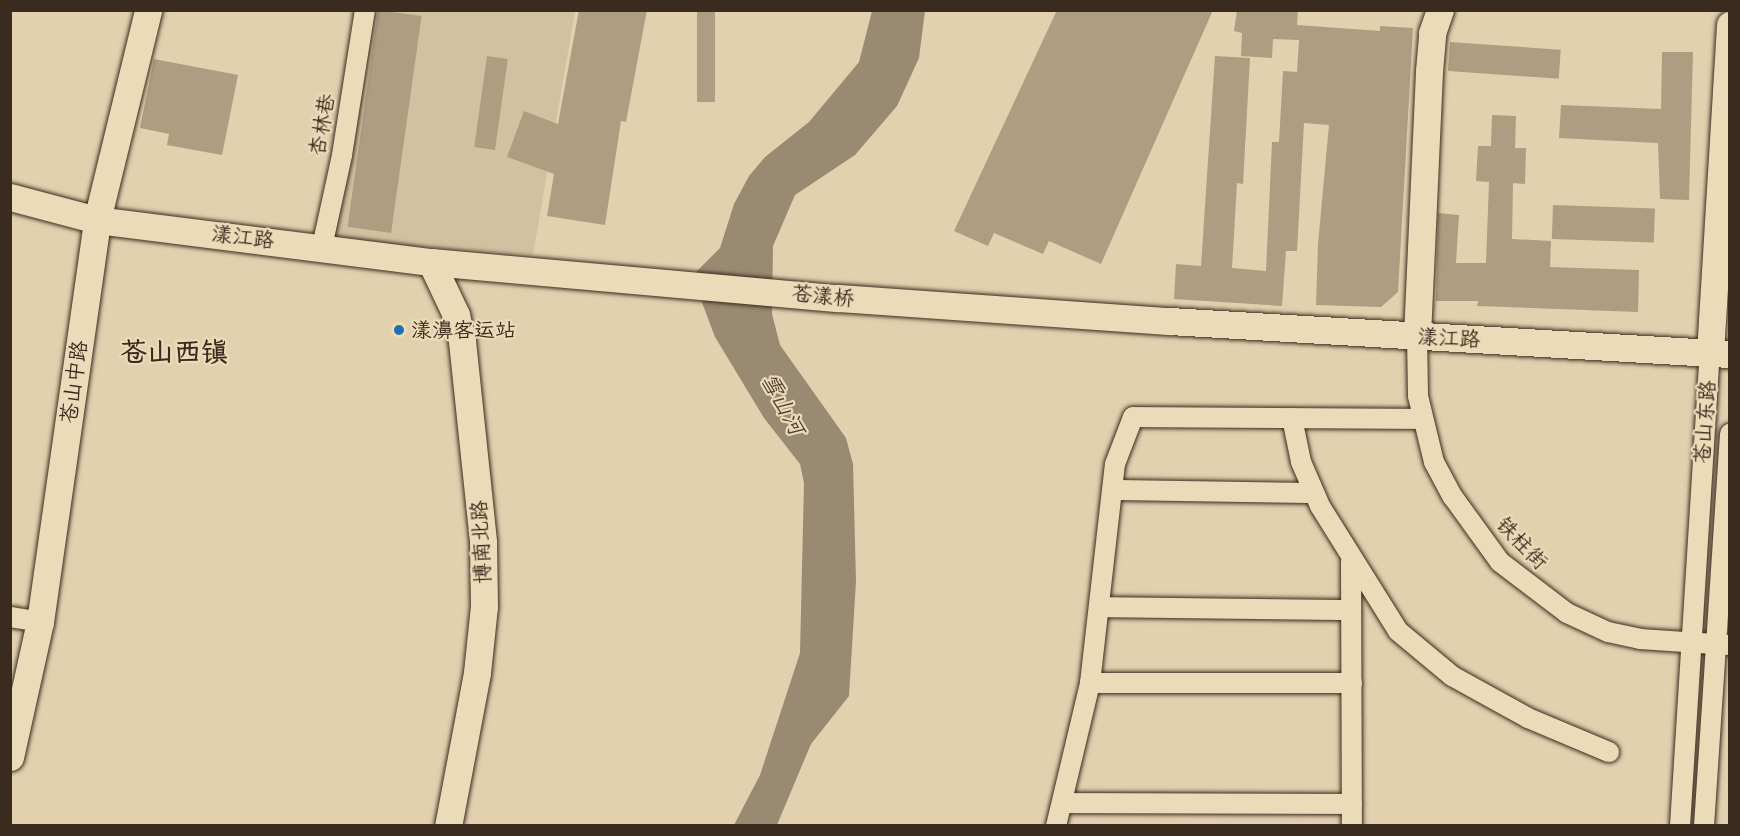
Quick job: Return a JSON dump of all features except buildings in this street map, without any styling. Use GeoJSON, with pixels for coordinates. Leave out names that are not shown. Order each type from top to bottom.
{"type":"FeatureCollection","features":[{"type":"Feature","properties":{"kind":"main road","name":"苍山中路"},"geometry":{"type":"LineString","coordinates":[[10,757],[40,622],[98,220],[148,10]]}},
{"type":"Feature","properties":{"kind":"main road"},"geometry":{"type":"LineString","coordinates":[[1417,336],[1429,71],[1432,33],[1440,10]]}},
{"type":"Feature","properties":{"kind":"main road","name":"苍山东路"},"geometry":{"type":"LineString","coordinates":[[1720,353],[1730,25]]}},
{"type":"Feature","properties":{"kind":"main road","name":"漾江路"},"geometry":{"type":"LineString","coordinates":[[10,197],[98,220],[478,266]]}},
{"type":"Feature","properties":{"kind":"main road","name":"博南北路"},"geometry":{"type":"LineString","coordinates":[[431,262],[456,315],[462,340],[483,542],[484,606],[477,673],[448,825]]}},
{"type":"Feature","properties":{"kind":"main road","name":"苍漾桥"},"geometry":{"type":"LineString","coordinates":[[478,266],[1168,321]]}},
{"type":"Feature","properties":{"kind":"main road","name":"漾江路"},"geometry":{"type":"LineString","coordinates":[[1168,321],[1720,353]]}},
{"type":"Feature","properties":{"kind":"street","name":"杏林巷"},"geometry":{"type":"LineString","coordinates":[[322,247],[342,155],[365,10]]}},
{"type":"Feature","properties":{"kind":"street","name":"铁柱街"},"geometry":{"type":"LineString","coordinates":[[1417,336],[1421,419],[1434,462],[1453,497],[1500,562],[1529,587],[1567,613],[1608,632],[1640,639],[1723,645]]}},
{"type":"Feature","properties":{"kind":"street","name":"苍山东路"},"geometry":{"type":"LineString","coordinates":[[1680,823],[1691,643],[1720,353]]}},
{"type":"Feature","properties":{"kind":"street"},"geometry":{"type":"LineString","coordinates":[[1056,825],[1090,683],[1115,464],[1134,417],[1421,419]]}},
{"type":"Feature","properties":{"kind":"street"},"geometry":{"type":"LineString","coordinates":[[1292,418],[1301,462],[1314,493],[1351,561],[1398,631],[1452,676],[1528,718],[1609,752]]}},
{"type":"Feature","properties":{"kind":"street","name":"苍山东路"},"geometry":{"type":"LineString","coordinates":[[1705,824],[1723,645],[1730,434]]}},
{"type":"Feature","properties":{"kind":"street"},"geometry":{"type":"LineString","coordinates":[[1112,490],[1314,493]]}},
{"type":"Feature","properties":{"kind":"street"},"geometry":{"type":"LineString","coordinates":[[1351,561],[1352,825]]}},
{"type":"Feature","properties":{"kind":"street"},"geometry":{"type":"LineString","coordinates":[[1100,607],[1351,610]]}},
{"type":"Feature","properties":{"kind":"street"},"geometry":{"type":"LineString","coordinates":[[10,617],[40,622]]}},
{"type":"Feature","properties":{"kind":"street"},"geometry":{"type":"LineString","coordinates":[[1090,683],[1352,684]]}},
{"type":"Feature","properties":{"kind":"street"},"geometry":{"type":"LineString","coordinates":[[1062,803],[1352,804]]}},
{"type":"Feature","properties":{"kind":"shaded area"},"geometry":{"type":"Polygon","coordinates":[[[376,11],[575,11],[533,255],[331,240],[376,11]]]}},
{"type":"Feature","properties":{"kind":"water","name":"雪山河"},"geometry":{"type":"Polygon","coordinates":[[[872,11],[925,11],[919,58],[897,106],[855,155],[795,195],[773,246],[772,314],[780,345],[846,438],[853,464],[856,581],[849,696],[811,744],[777,825],[734,825],[760,775],[800,653],[804,483],[800,464],[764,418],[715,337],[692,276],[720,248],[734,204],[749,176],[765,157],[809,122],[859,62],[872,11]]]}},
{"type":"Feature","properties":{"kind":"place","name":"漾濞客运站"},"geometry":{"type":"Point","coordinates":[399,330]}},
{"type":"Feature","properties":{"kind":"district","name":"苍山西镇"},"geometry":{"type":"Point","coordinates":[174,352]}}]}
